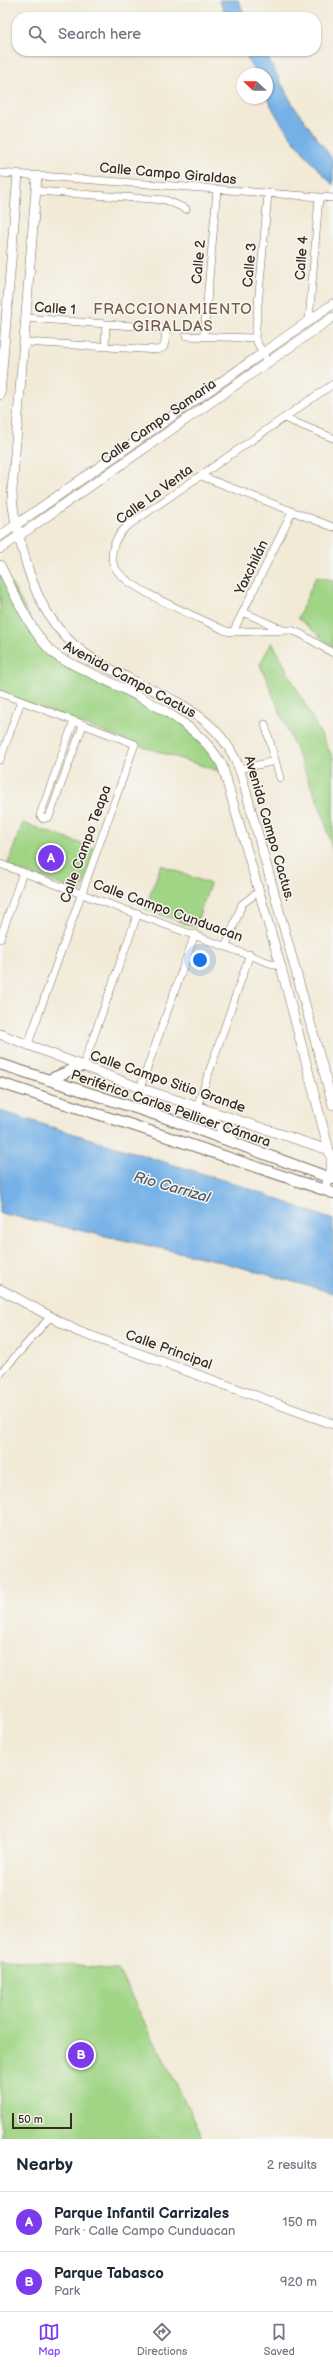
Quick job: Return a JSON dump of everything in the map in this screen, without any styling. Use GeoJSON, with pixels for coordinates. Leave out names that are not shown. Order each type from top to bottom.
{"type":"FeatureCollection","features":[{"type":"Feature","properties":{"kind":"main road","name":"Periférico Carlos Pellicer Cámara"},"geometry":{"type":"LineString","coordinates":[[0,1064],[166,1118],[331,1178]]}},
{"type":"Feature","properties":{"kind":"main road"},"geometry":{"type":"LineString","coordinates":[[48,1080],[82,1066]]}},
{"type":"Feature","properties":{"kind":"main road"},"geometry":{"type":"LineString","coordinates":[[0,1083],[329,1192]]}},
{"type":"Feature","properties":{"kind":"main road"},"geometry":{"type":"LineString","coordinates":[[200,1107],[236,1144]]}},
{"type":"Feature","properties":{"kind":"street","name":"Calle Campo Giraldas"},"geometry":{"type":"LineString","coordinates":[[0,173],[333,198]]}},
{"type":"Feature","properties":{"kind":"street"},"geometry":{"type":"LineString","coordinates":[[0,395],[2,344],[18,174]]}},
{"type":"Feature","properties":{"kind":"street","name":"Avenida Campo Cactus."},"geometry":{"type":"LineString","coordinates":[[37,176],[12,491],[16,525],[28,570],[36,590],[57,625],[71,642],[86,654],[206,720],[233,751],[240,769],[333,1105]]}},
{"type":"Feature","properties":{"kind":"street","name":"Calle 2"},"geometry":{"type":"LineString","coordinates":[[204,335],[217,190]]}},
{"type":"Feature","properties":{"kind":"street","name":"Calle Campo Giraldas"},"geometry":{"type":"LineString","coordinates":[[36,191],[166,200],[186,209]]}},
{"type":"Feature","properties":{"kind":"street","name":"Calle 3"},"geometry":{"type":"LineString","coordinates":[[255,338],[268,194]]}},
{"type":"Feature","properties":{"kind":"street","name":"Calle 4"},"geometry":{"type":"LineString","coordinates":[[309,320],[319,197]]}},
{"type":"Feature","properties":{"kind":"street","name":"Calle Campo Samaria"},"geometry":{"type":"LineString","coordinates":[[0,536],[333,304]]}},
{"type":"Feature","properties":{"kind":"street","name":"Calle Campo Samaria"},"geometry":{"type":"LineString","coordinates":[[0,550],[333,317]]}},
{"type":"Feature","properties":{"kind":"street","name":"Calle 1"},"geometry":{"type":"LineString","coordinates":[[24,342],[161,350],[166,334],[160,328],[26,318]]}},
{"type":"Feature","properties":{"kind":"street"},"geometry":{"type":"LineString","coordinates":[[104,347],[106,324]]}},
{"type":"Feature","properties":{"kind":"street"},"geometry":{"type":"LineString","coordinates":[[186,336],[204,335],[255,338],[267,362]]}},
{"type":"Feature","properties":{"kind":"street","name":"Calle La Venta"},"geometry":{"type":"LineString","coordinates":[[333,384],[124,529],[113,546],[113,563],[118,573],[136,587],[234,632],[283,630],[301,634],[333,653]]}},
{"type":"Feature","properties":{"kind":"street"},"geometry":{"type":"LineString","coordinates":[[284,418],[333,438]]}},
{"type":"Feature","properties":{"kind":"street"},"geometry":{"type":"LineString","coordinates":[[201,476],[333,527]]}},
{"type":"Feature","properties":{"kind":"street","name":"Yaxchilán"},"geometry":{"type":"LineString","coordinates":[[234,632],[292,512]]}},
{"type":"Feature","properties":{"kind":"street","name":"Avenida Campo Cactus"},"geometry":{"type":"LineString","coordinates":[[0,565],[40,638],[49,650],[60,658],[176,718],[194,730],[213,750],[225,774],[281,967],[332,1162],[329,1192]]}},
{"type":"Feature","properties":{"kind":"street"},"geometry":{"type":"LineString","coordinates":[[243,612],[283,630]]}},
{"type":"Feature","properties":{"kind":"street","name":"Calle Campo Teapa"},"geometry":{"type":"LineString","coordinates":[[0,693],[135,744],[80,892],[28,1044]]}},
{"type":"Feature","properties":{"kind":"street"},"geometry":{"type":"LineString","coordinates":[[0,760],[21,701]]}},
{"type":"Feature","properties":{"kind":"street"},"geometry":{"type":"LineString","coordinates":[[74,722],[40,814],[44,819],[49,817],[83,725]]}},
{"type":"Feature","properties":{"kind":"street"},"geometry":{"type":"LineString","coordinates":[[265,724],[274,761],[280,778]]}},
{"type":"Feature","properties":{"kind":"street"},"geometry":{"type":"LineString","coordinates":[[240,769],[274,761]]}},
{"type":"Feature","properties":{"kind":"street","name":"Calle Campo Cunduacan"},"geometry":{"type":"LineString","coordinates":[[0,864],[138,912],[281,967]]}},
{"type":"Feature","properties":{"kind":"street"},"geometry":{"type":"LineString","coordinates":[[0,939],[23,872]]}},
{"type":"Feature","properties":{"kind":"street"},"geometry":{"type":"LineString","coordinates":[[226,946],[242,904],[258,892]]}},
{"type":"Feature","properties":{"kind":"street"},"geometry":{"type":"LineString","coordinates":[[82,1066],[138,912]]}},
{"type":"Feature","properties":{"kind":"street"},"geometry":{"type":"LineString","coordinates":[[140,1088],[195,934]]}},
{"type":"Feature","properties":{"kind":"street"},"geometry":{"type":"LineString","coordinates":[[200,1107],[250,954]]}},
{"type":"Feature","properties":{"kind":"street","name":"Calle Campo Sitio Grande"},"geometry":{"type":"LineString","coordinates":[[0,1034],[140,1088],[329,1150]]}},
{"type":"Feature","properties":{"kind":"street","name":"Calle Principal"},"geometry":{"type":"LineString","coordinates":[[0,1289],[77,1331],[333,1424]]}},
{"type":"Feature","properties":{"kind":"street"},"geometry":{"type":"LineString","coordinates":[[0,1374],[51,1316]]}},
{"type":"Feature","properties":{"kind":"green space"},"geometry":{"type":"Polygon","coordinates":[[[0,563],[45,646],[185,724],[225,773],[135,744],[0,693],[0,563]]]}},
{"type":"Feature","properties":{"kind":"green space"},"geometry":{"type":"Polygon","coordinates":[[[316,577],[333,580],[333,647],[298,618],[316,577]]]}},
{"type":"Feature","properties":{"kind":"green space"},"geometry":{"type":"Polygon","coordinates":[[[272,642],[333,758],[333,853],[324,817],[260,664],[272,642]]]}},
{"type":"Feature","properties":{"kind":"green space"},"geometry":{"type":"Polygon","coordinates":[[[23,823],[96,849],[81,892],[7,866],[23,823]]]}},
{"type":"Feature","properties":{"kind":"green space"},"geometry":{"type":"Polygon","coordinates":[[[161,865],[210,884],[195,927],[145,909],[161,865]]]}},
{"type":"Feature","properties":{"kind":"green space"},"geometry":{"type":"Polygon","coordinates":[[[0,1958],[118,1970],[204,2139],[0,2139],[0,1958]]]}},
{"type":"Feature","properties":{"kind":"water"},"geometry":{"type":"Polygon","coordinates":[[[219,0],[238,0],[244,12],[225,12],[219,0]]]}},
{"type":"Feature","properties":{"kind":"water"},"geometry":{"type":"Polygon","coordinates":[[[246,56],[267,56],[293,105],[333,160],[333,185],[305,155],[287,131],[271,104],[273,104],[273,68],[253,68],[246,56]]]}},
{"type":"Feature","properties":{"kind":"water","name":"Rio Carrizal"},"geometry":{"type":"Polygon","coordinates":[[[0,1111],[242,1186],[333,1220],[333,1293],[215,1260],[0,1213],[0,1111]]]}},
{"type":"Feature","properties":{"kind":"place","name":"Parque Infantil Carrizales"},"geometry":{"type":"Point","coordinates":[51,858]}},
{"type":"Feature","properties":{"kind":"place","name":"Parque Tabasco"},"geometry":{"type":"Point","coordinates":[81,2055]}},
{"type":"Feature","properties":{"kind":"district","name":"FRACCIONAMIENTO GIRALDAS"},"geometry":{"type":"Point","coordinates":[173,318]}}]}
